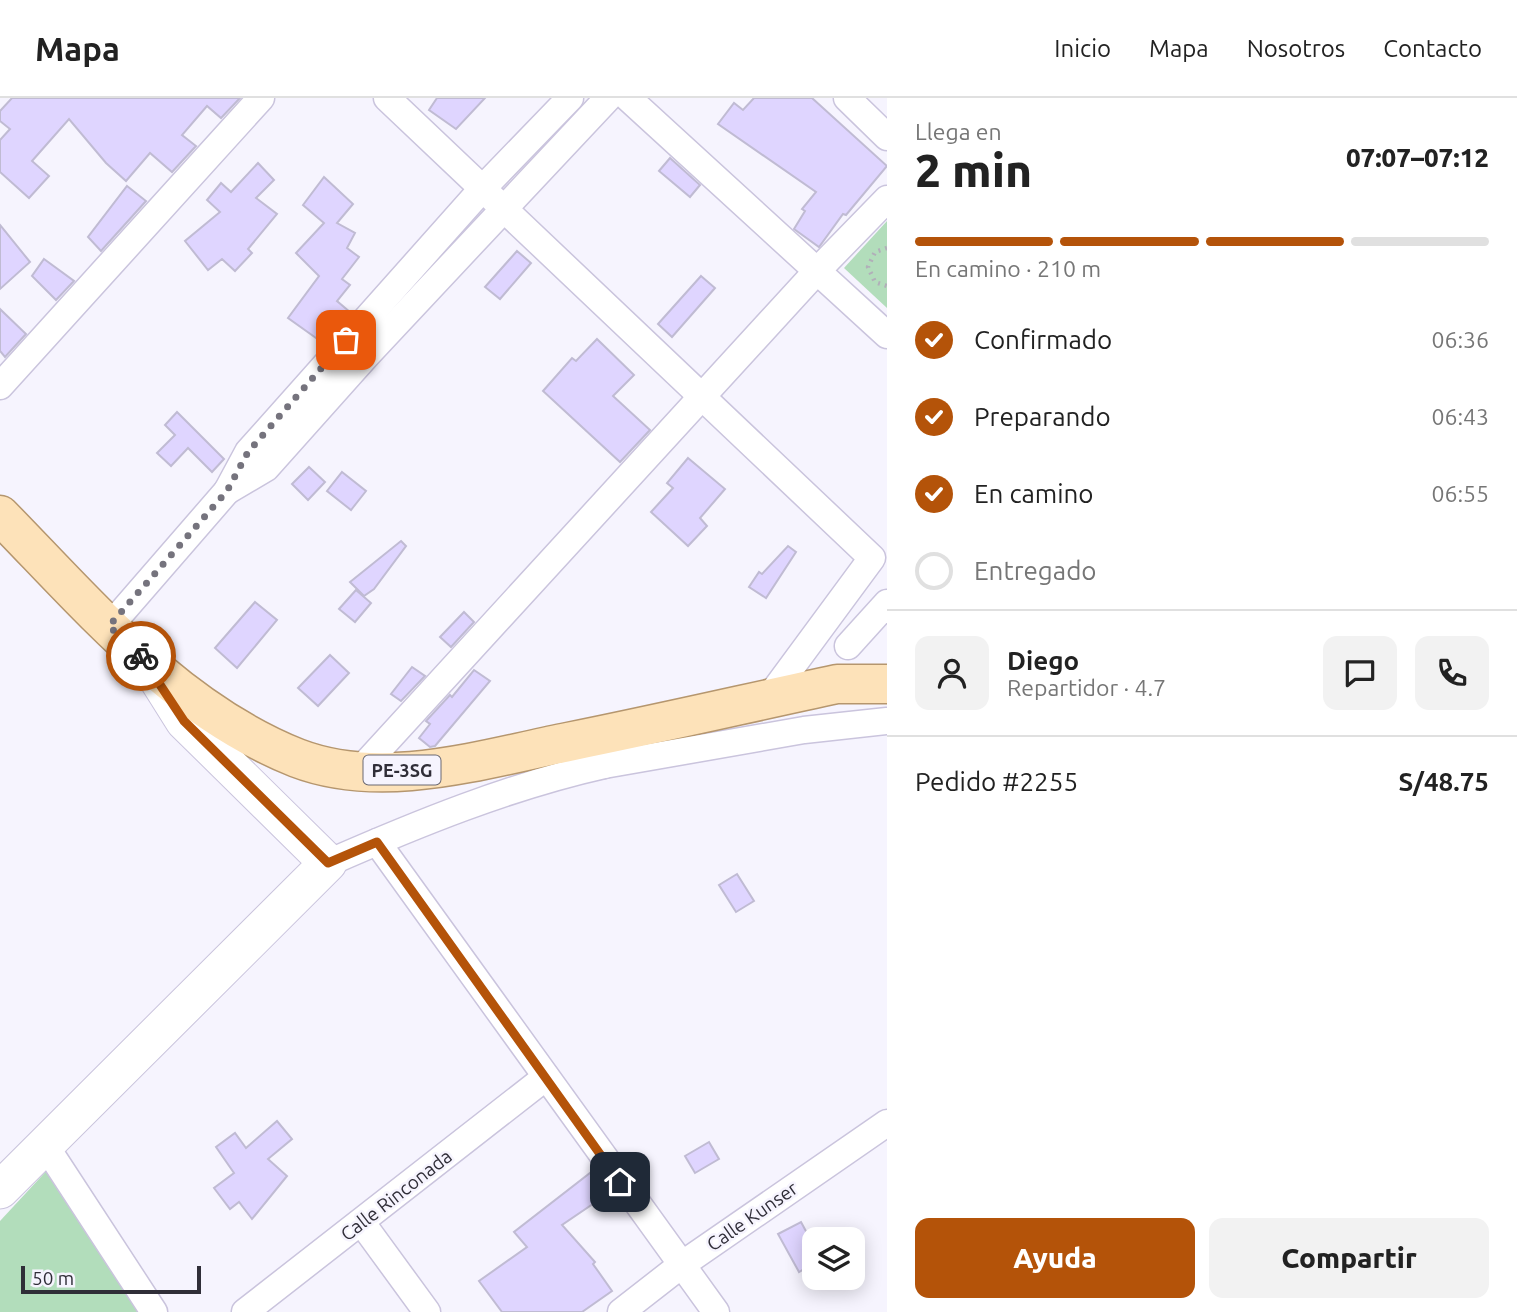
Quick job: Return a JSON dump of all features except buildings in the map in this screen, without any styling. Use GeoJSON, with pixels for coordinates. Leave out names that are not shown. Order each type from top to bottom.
{"type":"FeatureCollection","features":[{"type":"Feature","properties":{"kind":"main road","name":"PE-3SG"},"geometry":{"type":"LineString","coordinates":[[0,516],[109,626],[188,698],[299,758],[359,771],[433,769],[601,750],[768,699],[837,684],[887,684]]}},
{"type":"Feature","properties":{"kind":"street"},"geometry":{"type":"LineString","coordinates":[[0,386],[261,98]]}},
{"type":"Feature","properties":{"kind":"street"},"geometry":{"type":"LineString","coordinates":[[387,98],[703,395],[880,551],[768,699]]}},
{"type":"Feature","properties":{"kind":"street"},"geometry":{"type":"LineString","coordinates":[[109,626],[227,491],[267,468],[356,348],[483,188],[570,98]]}},
{"type":"Feature","properties":{"kind":"street"},"geometry":{"type":"LineString","coordinates":[[356,348],[505,209],[608,98]]}},
{"type":"Feature","properties":{"kind":"street"},"geometry":{"type":"LineString","coordinates":[[628,98],[887,335]]}},
{"type":"Feature","properties":{"kind":"street"},"geometry":{"type":"LineString","coordinates":[[847,98],[887,136]]}},
{"type":"Feature","properties":{"kind":"street"},"geometry":{"type":"LineString","coordinates":[[533,136],[554,156]]}},
{"type":"Feature","properties":{"kind":"street"},"geometry":{"type":"LineString","coordinates":[[359,771],[816,272],[887,199]]}},
{"type":"Feature","properties":{"kind":"street"},"geometry":{"type":"LineString","coordinates":[[848,646],[887,603]]}},
{"type":"Feature","properties":{"kind":"street"},"geometry":{"type":"LineString","coordinates":[[145,659],[184,721],[328,863]]}},
{"type":"Feature","properties":{"kind":"street"},"geometry":{"type":"LineString","coordinates":[[0,1190],[212,983],[328,863],[377,842],[565,774],[601,750],[884,725]]}},
{"type":"Feature","properties":{"kind":"street"},"geometry":{"type":"LineString","coordinates":[[377,842],[680,1266],[716,1312]]}},
{"type":"Feature","properties":{"kind":"street","name":"Calle Rinconada"},"geometry":{"type":"LineString","coordinates":[[245,1312],[546,1077]]}},
{"type":"Feature","properties":{"kind":"street","name":"Calle Kunser"},"geometry":{"type":"LineString","coordinates":[[621,1312],[680,1266],[885,1129]]}},
{"type":"Feature","properties":{"kind":"street"},"geometry":{"type":"LineString","coordinates":[[45,1145],[154,1312]]}},
{"type":"Feature","properties":{"kind":"street"},"geometry":{"type":"LineString","coordinates":[[362,1223],[427,1312]]}},
{"type":"Feature","properties":{"kind":"path"},"geometry":{"type":"LineString","coordinates":[[866,252],[874,243]]}},
{"type":"Feature","properties":{"kind":"path"},"geometry":{"type":"LineString","coordinates":[[887,248],[875,252],[867,267],[875,282],[887,286]]}},
{"type":"Feature","properties":{"kind":"path"},"geometry":{"type":"LineString","coordinates":[[869,285],[878,293]]}},
{"type":"Feature","properties":{"kind":"green space"},"geometry":{"type":"Polygon","coordinates":[[[887,221],[887,308],[844,268],[887,221]]]}},
{"type":"Feature","properties":{"kind":"green space"},"geometry":{"type":"Polygon","coordinates":[[[51,1166],[146,1312],[0,1312],[0,1221],[51,1166]]]}},
{"type":"Feature","properties":{"kind":"way so far"},"geometry":{"type":"LineString","coordinates":[[141,656],[109,626],[227,491],[248,452],[346,340]]}},
{"type":"Feature","properties":{"kind":"route"},"geometry":{"type":"LineString","coordinates":[[141,656],[184,721],[328,863],[377,842],[620,1182]]}}]}
